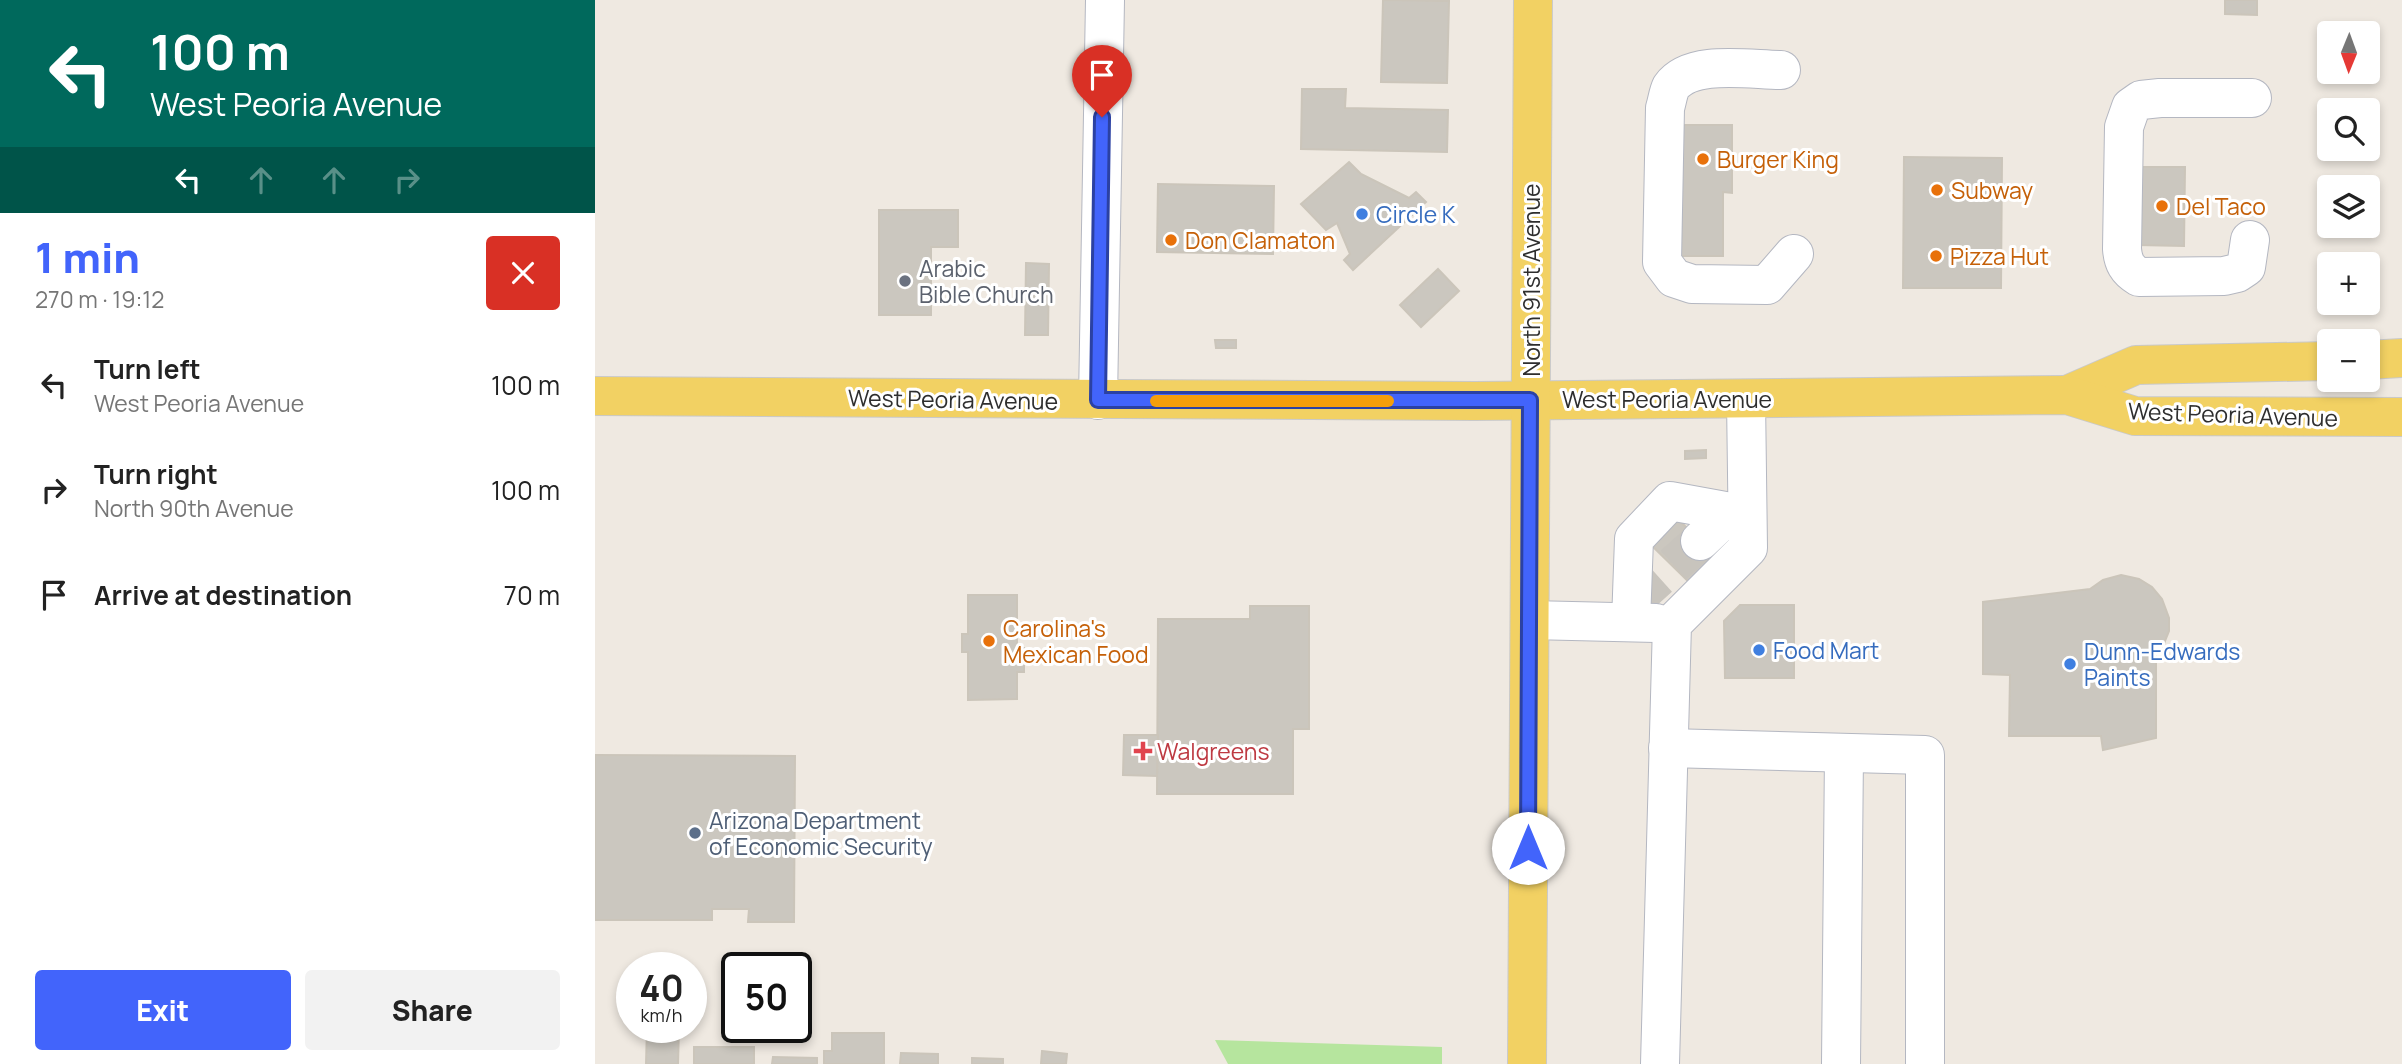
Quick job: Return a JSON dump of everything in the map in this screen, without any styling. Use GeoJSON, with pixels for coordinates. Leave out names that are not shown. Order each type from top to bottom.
{"type":"FeatureCollection","features":[{"type":"Feature","properties":{"kind":"main road","name":"North 91st Avenue"},"geometry":{"type":"LineString","coordinates":[[1527,1064],[1533,0]]}},
{"type":"Feature","properties":{"kind":"main road"},"geometry":{"type":"LineString","coordinates":[[2380,359],[2402,358]]}},
{"type":"Feature","properties":{"kind":"main road","name":"West Peoria Avenue"},"geometry":{"type":"LineString","coordinates":[[2067,394],[2136,365],[2317,361]]}},
{"type":"Feature","properties":{"kind":"main road","name":"West Peoria Avenue"},"geometry":{"type":"LineString","coordinates":[[595,396],[1530,400],[2067,394],[2135,416],[2402,417]]}},
{"type":"Feature","properties":{"kind":"street"},"geometry":{"type":"LineString","coordinates":[[1098,400],[1105,0]]}},
{"type":"Feature","properties":{"kind":"street"},"geometry":{"type":"LineString","coordinates":[[1781,71],[1700,69],[1683,75],[1670,89],[1665,108],[1662,262],[1674,278],[1692,285],[1767,285],[1794,254]]}},
{"type":"Feature","properties":{"kind":"street"},"geometry":{"type":"LineString","coordinates":[[2250,240],[2246,267],[2237,273],[2224,276],[2139,277],[2130,271],[2123,261],[2123,127],[2131,107],[2141,100],[2160,97],[2252,98]]}},
{"type":"Feature","properties":{"kind":"street"},"geometry":{"type":"LineString","coordinates":[[1660,1064],[1672,624],[1748,548],[1739,513],[1746,399]]}},
{"type":"Feature","properties":{"kind":"street"},"geometry":{"type":"LineString","coordinates":[[1631,622],[1634,539],[1670,500],[1739,513]]}},
{"type":"Feature","properties":{"kind":"street"},"geometry":{"type":"LineString","coordinates":[[1700,541],[1739,513]]}},
{"type":"Feature","properties":{"kind":"street"},"geometry":{"type":"LineString","coordinates":[[1530,620],[1672,624]]}},
{"type":"Feature","properties":{"kind":"street"},"geometry":{"type":"LineString","coordinates":[[1668,748],[1925,755],[1925,1064]]}},
{"type":"Feature","properties":{"kind":"street"},"geometry":{"type":"LineString","coordinates":[[1840,1064],[1844,753]]}},
{"type":"Feature","properties":{"kind":"green space"},"geometry":{"type":"Polygon","coordinates":[[[1215,1040],[1442,1047],[1442,1064],[1228,1064],[1215,1040]]]}},
{"type":"Feature","properties":{"kind":"building"},"geometry":{"type":"Polygon","coordinates":[[[1383,0],[1449,1],[1447,83],[1381,82],[1383,0]]]}},
{"type":"Feature","properties":{"kind":"building"},"geometry":{"type":"Polygon","coordinates":[[[2225,0],[2257,0],[2257,15],[2225,14],[2225,0]]]}},
{"type":"Feature","properties":{"kind":"building"},"geometry":{"type":"Polygon","coordinates":[[[1302,89],[1346,89],[1345,108],[1448,110],[1447,152],[1301,149],[1302,89]]]}},
{"type":"Feature","properties":{"kind":"building","name":"Burger King"},"geometry":{"type":"Polygon","coordinates":[[[1675,125],[1732,125],[1732,193],[1723,192],[1723,256],[1674,256],[1675,125]]]}},
{"type":"Feature","properties":{"kind":"building"},"geometry":{"type":"Polygon","coordinates":[[[1904,157],[2002,158],[2001,288],[1903,288],[1904,157]]]}},
{"type":"Feature","properties":{"kind":"building","name":"Circle K"},"geometry":{"type":"Polygon","coordinates":[[[1349,162],[1361,174],[1409,198],[1416,192],[1426,202],[1353,270],[1344,260],[1350,254],[1337,223],[1326,230],[1301,204],[1349,162]]]}},
{"type":"Feature","properties":{"kind":"building","name":"Del Taco"},"geometry":{"type":"Polygon","coordinates":[[[2139,167],[2185,167],[2184,246],[2138,245],[2139,167]]]}},
{"type":"Feature","properties":{"kind":"building"},"geometry":{"type":"Polygon","coordinates":[[[1158,184],[1274,186],[1273,254],[1157,252],[1158,184]]]}},
{"type":"Feature","properties":{"kind":"building","name":"Arabic Bible Church"},"geometry":{"type":"Polygon","coordinates":[[[879,210],[958,210],[958,247],[931,247],[931,315],[879,315],[879,210]]]}},
{"type":"Feature","properties":{"kind":"building"},"geometry":{"type":"Polygon","coordinates":[[[1026,263],[1049,264],[1048,335],[1025,335],[1026,263]]]}},
{"type":"Feature","properties":{"kind":"building","name":"Circle K"},"geometry":{"type":"Polygon","coordinates":[[[1438,269],[1459,291],[1421,327],[1400,305],[1438,269]]]}},
{"type":"Feature","properties":{"kind":"building"},"geometry":{"type":"Polygon","coordinates":[[[1215,340],[1236,340],[1236,348],[1216,348],[1215,340]]]}},
{"type":"Feature","properties":{"kind":"building"},"geometry":{"type":"Polygon","coordinates":[[[1706,450],[1706,458],[1685,459],[1685,451],[1706,450]]]}},
{"type":"Feature","properties":{"kind":"building"},"geometry":{"type":"Polygon","coordinates":[[[1671,512],[1720,561],[1694,587],[1644,538],[1671,512]]]}},
{"type":"Feature","properties":{"kind":"building","name":"Dunn-Edwards Paints"},"geometry":{"type":"Polygon","coordinates":[[[2121,575],[2139,579],[2152,587],[2162,599],[2169,618],[2169,631],[2163,646],[2156,654],[2156,738],[2103,750],[2101,736],[2009,736],[2010,675],[1983,674],[1983,602],[2090,589],[2103,580],[2121,575]]]}},
{"type":"Feature","properties":{"kind":"building","name":"Carolina's Mexican Food"},"geometry":{"type":"Polygon","coordinates":[[[968,595],[1017,595],[1017,648],[1024,648],[1024,672],[1017,672],[1017,699],[968,700],[968,652],[962,652],[962,634],[968,634],[968,595]]]}},
{"type":"Feature","properties":{"kind":"building","name":"Food Mart"},"geometry":{"type":"Polygon","coordinates":[[[1740,605],[1794,605],[1794,678],[1725,678],[1724,621],[1740,605]]]}},
{"type":"Feature","properties":{"kind":"building","name":"Walgreens"},"geometry":{"type":"Polygon","coordinates":[[[1250,606],[1309,606],[1309,729],[1293,729],[1293,794],[1157,794],[1158,619],[1250,619],[1250,606]]]}},
{"type":"Feature","properties":{"kind":"building"},"geometry":{"type":"Polygon","coordinates":[[[1124,735],[1158,735],[1157,776],[1123,775],[1124,735]]]}},
{"type":"Feature","properties":{"kind":"building","name":"Arizona Department of Economic Security"},"geometry":{"type":"Polygon","coordinates":[[[595,755],[795,756],[794,922],[748,922],[749,909],[712,909],[712,920],[595,920],[595,755]]]}},
{"type":"Feature","properties":{"kind":"building"},"geometry":{"type":"Polygon","coordinates":[[[832,1033],[884,1033],[884,1064],[824,1064],[824,1051],[832,1051],[832,1033]]]}},
{"type":"Feature","properties":{"kind":"building"},"geometry":{"type":"Polygon","coordinates":[[[647,1043],[679,1043],[678,1064],[646,1064],[647,1043]]]}},
{"type":"Feature","properties":{"kind":"building"},"geometry":{"type":"Polygon","coordinates":[[[694,1047],[754,1047],[754,1064],[694,1064],[694,1047]]]}},
{"type":"Feature","properties":{"kind":"building"},"geometry":{"type":"Polygon","coordinates":[[[1042,1051],[1067,1054],[1066,1064],[1041,1064],[1042,1051]]]}},
{"type":"Feature","properties":{"kind":"building"},"geometry":{"type":"Polygon","coordinates":[[[901,1053],[938,1054],[938,1064],[900,1064],[901,1053]]]}},
{"type":"Feature","properties":{"kind":"building"},"geometry":{"type":"Polygon","coordinates":[[[773,1057],[817,1058],[817,1064],[772,1064],[773,1057]]]}},
{"type":"Feature","properties":{"kind":"building"},"geometry":{"type":"Polygon","coordinates":[[[972,1058],[1003,1059],[1003,1064],[972,1064],[972,1058]]]}},
{"type":"Feature","properties":{"kind":"tunnel"},"geometry":{"type":"LineString","coordinates":[[1631,603],[1700,541]]}},
{"type":"Feature","properties":{"kind":"slow traffic"},"geometry":{"type":"LineString","coordinates":[[1156,401],[1388,401]]}},
{"type":"Feature","properties":{"kind":"place","name":"Burger King"},"geometry":{"type":"Point","coordinates":[1703,159]}},
{"type":"Feature","properties":{"kind":"place","name":"Subway"},"geometry":{"type":"Point","coordinates":[1937,190]}},
{"type":"Feature","properties":{"kind":"place","name":"Del Taco"},"geometry":{"type":"Point","coordinates":[2162,206]}},
{"type":"Feature","properties":{"kind":"place","name":"Circle K"},"geometry":{"type":"Point","coordinates":[1362,214]}},
{"type":"Feature","properties":{"kind":"place","name":"Don Clamaton"},"geometry":{"type":"Point","coordinates":[1171,240]}},
{"type":"Feature","properties":{"kind":"place","name":"Pizza Hut"},"geometry":{"type":"Point","coordinates":[1936,256]}},
{"type":"Feature","properties":{"kind":"place","name":"Arabic Bible Church"},"geometry":{"type":"Point","coordinates":[905,281]}},
{"type":"Feature","properties":{"kind":"place","name":"Carolina's Mexican Food"},"geometry":{"type":"Point","coordinates":[989,641]}},
{"type":"Feature","properties":{"kind":"place","name":"Food Mart"},"geometry":{"type":"Point","coordinates":[1759,650]}},
{"type":"Feature","properties":{"kind":"place","name":"Dunn-Edwards Paints"},"geometry":{"type":"Point","coordinates":[2070,664]}},
{"type":"Feature","properties":{"kind":"place","name":"Walgreens"},"geometry":{"type":"Point","coordinates":[1143,751]}},
{"type":"Feature","properties":{"kind":"place","name":"Arizona Department of Economic Security"},"geometry":{"type":"Point","coordinates":[695,833]}},
{"type":"Feature","properties":{"kind":"route"},"geometry":{"type":"LineString","coordinates":[[1102,117],[1098,400],[1530,400],[1528,848]]}}]}
